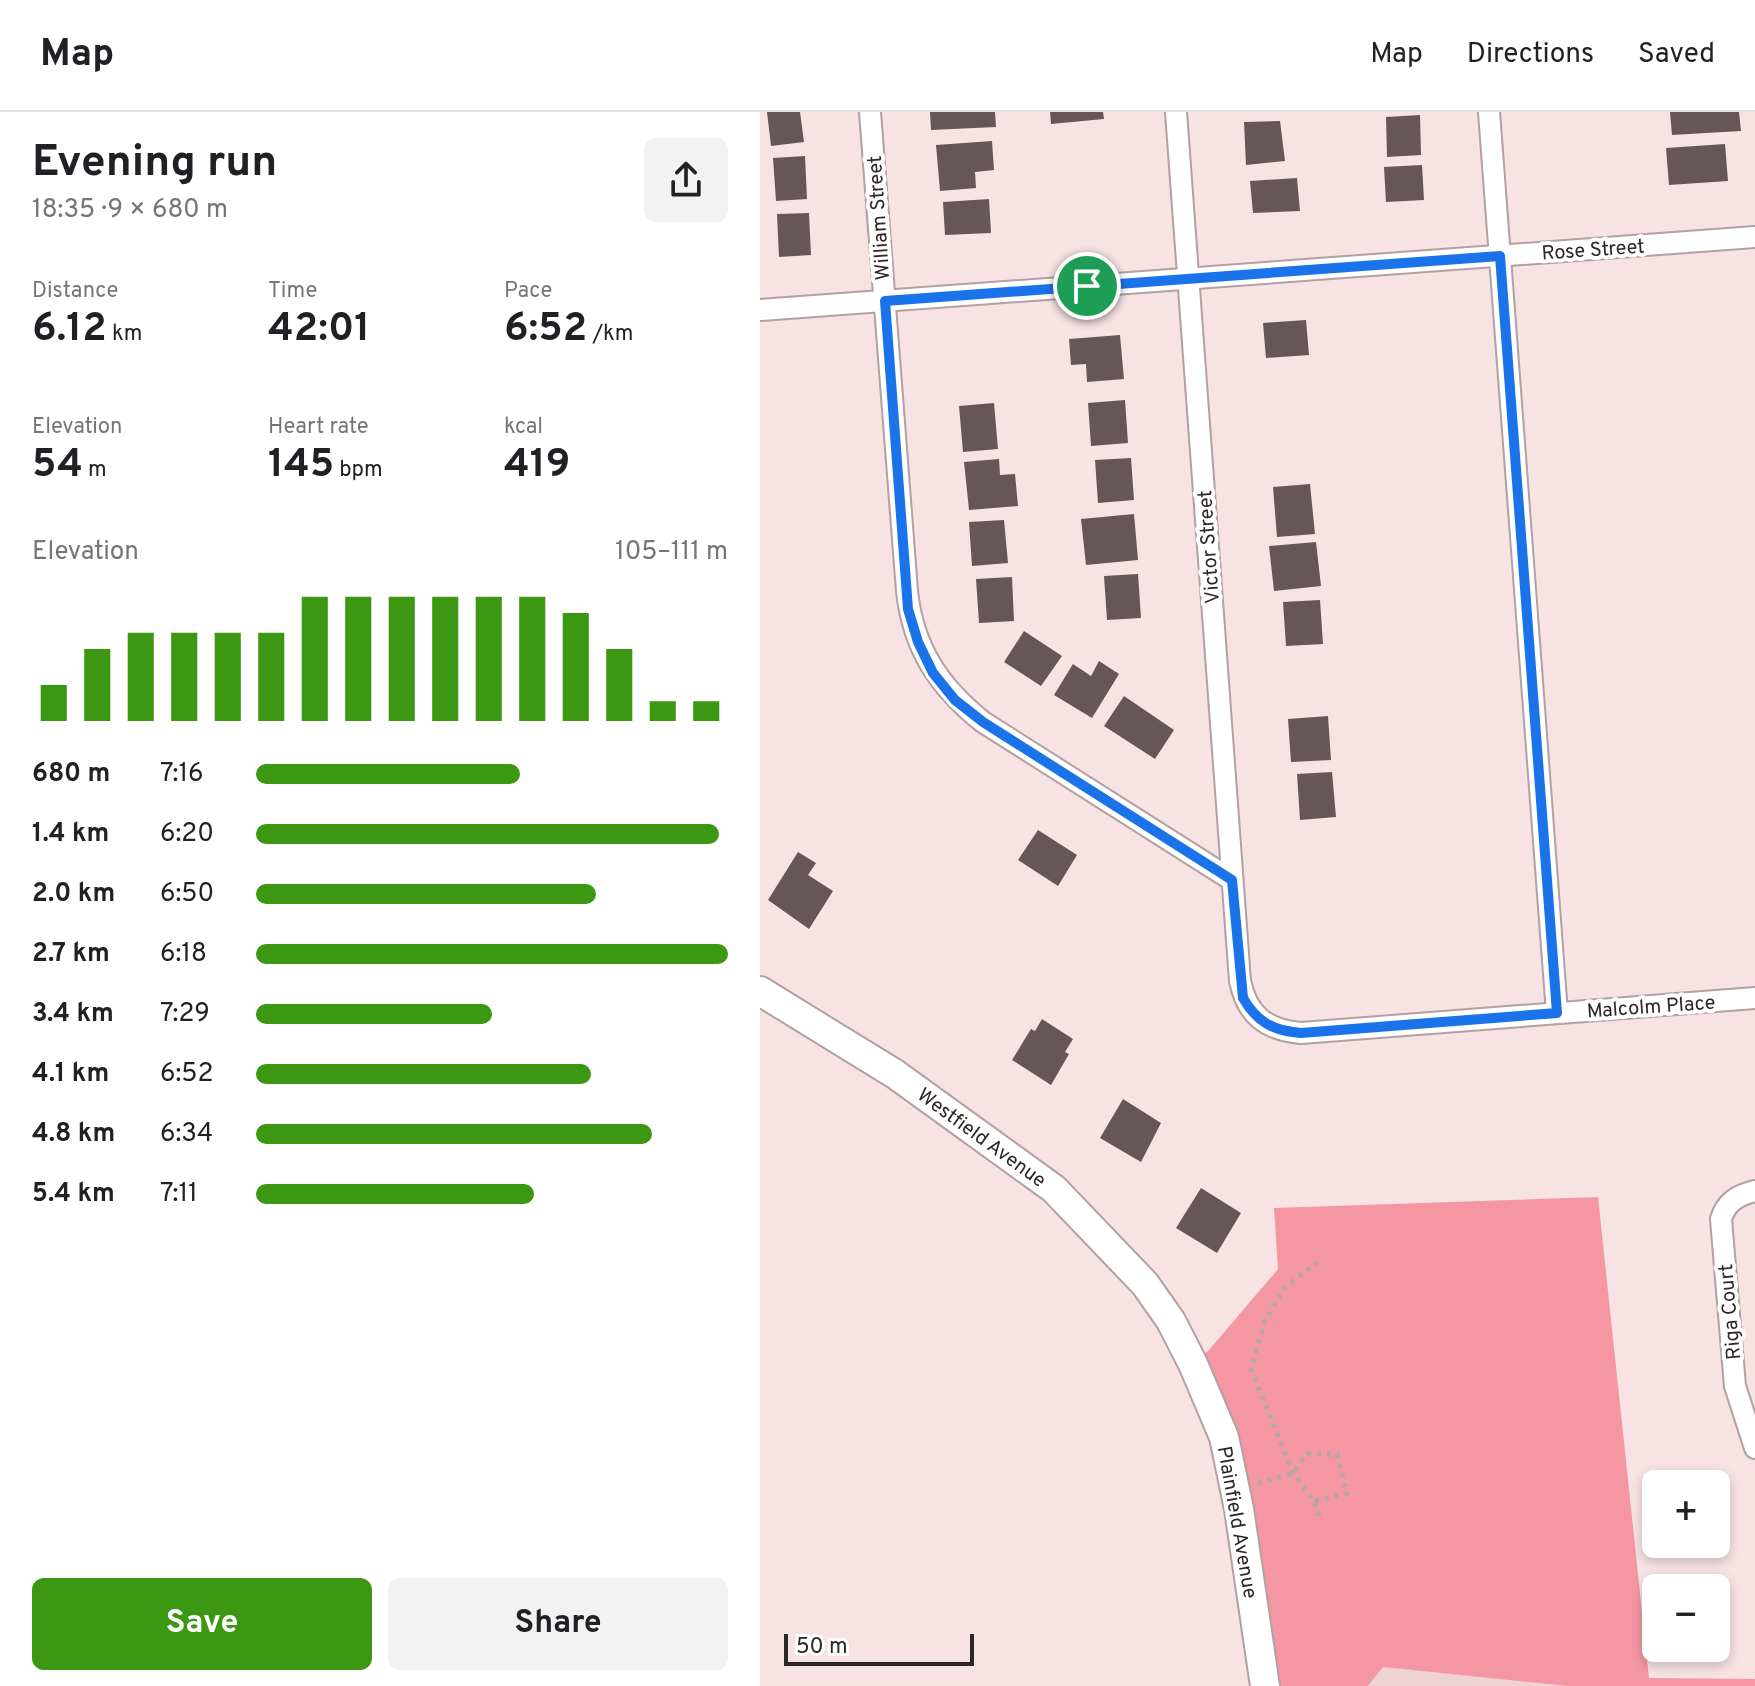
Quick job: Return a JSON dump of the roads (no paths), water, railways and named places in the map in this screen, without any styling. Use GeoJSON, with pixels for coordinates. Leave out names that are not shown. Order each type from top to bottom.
{"type":"FeatureCollection","features":[{"type":"Feature","properties":{"kind":"street","name":"William Street"},"geometry":{"type":"LineString","coordinates":[[870,112],[908,609],[918,642],[933,673],[955,700],[983,722],[1232,880]]}},
{"type":"Feature","properties":{"kind":"street","name":"Victor Street"},"geometry":{"type":"LineString","coordinates":[[1176,112],[1240,981]]}},
{"type":"Feature","properties":{"kind":"street"},"geometry":{"type":"LineString","coordinates":[[1489,112],[1557,1013]]}},
{"type":"Feature","properties":{"kind":"street","name":"Rose Street"},"geometry":{"type":"LineString","coordinates":[[760,310],[1755,237]]}},
{"type":"Feature","properties":{"kind":"street","name":"Malcolm Place"},"geometry":{"type":"LineString","coordinates":[[1240,981],[1243,998],[1252,1013],[1265,1024],[1281,1031],[1301,1033],[1755,998]]}},
{"type":"Feature","properties":{"kind":"street","name":"Westfield Avenue"},"geometry":{"type":"LineString","coordinates":[[760,991],[895,1074],[1054,1189],[1145,1284],[1171,1321]]}},
{"type":"Feature","properties":{"kind":"street","name":"Riga Court"},"geometry":{"type":"LineString","coordinates":[[1755,1191],[1731,1201],[1721,1219],[1735,1386],[1755,1448]]}},
{"type":"Feature","properties":{"kind":"street","name":"Plainfield Avenue"},"geometry":{"type":"LineString","coordinates":[[1171,1321],[1224,1437],[1265,1686]]}}]}
